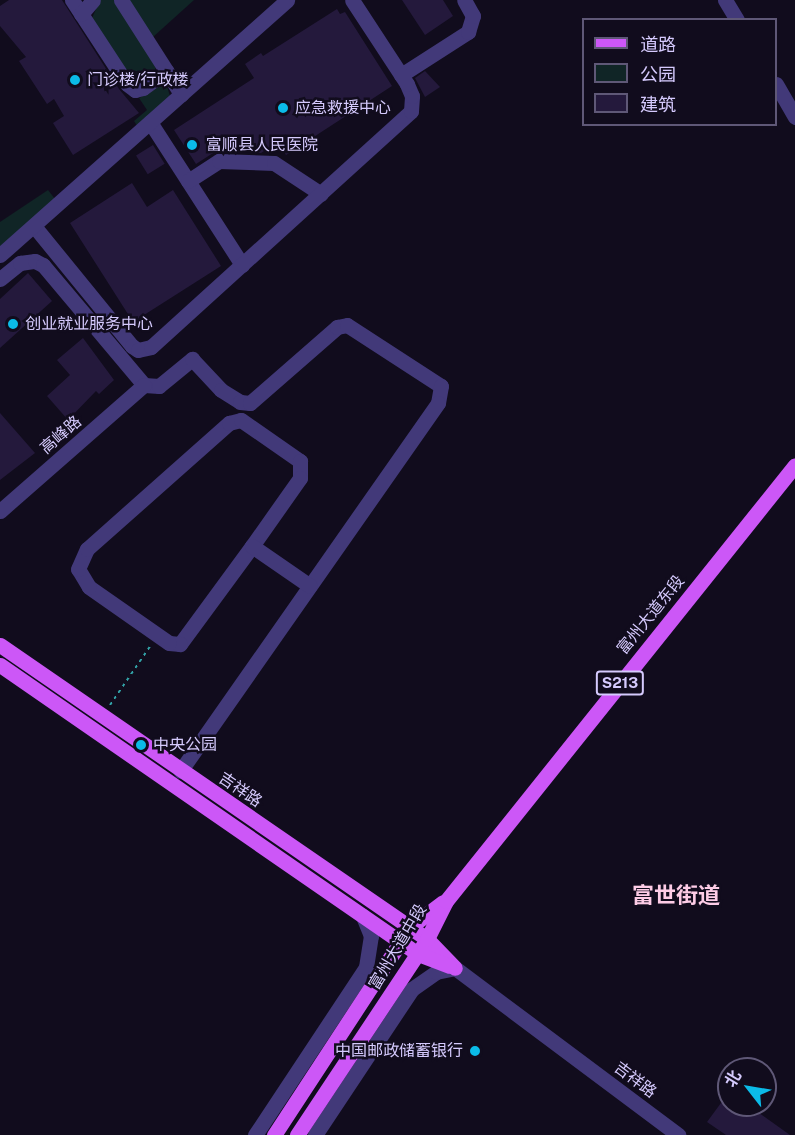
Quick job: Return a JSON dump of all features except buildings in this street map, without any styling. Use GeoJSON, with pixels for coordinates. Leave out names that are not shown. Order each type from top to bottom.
{"type":"FeatureCollection","features":[{"type":"Feature","properties":{"kind":"main road","name":"富州大道东段"},"geometry":{"type":"LineString","coordinates":[[446,901],[789,483],[795,465]]}},
{"type":"Feature","properties":{"kind":"main road","name":"吉祥路"},"geometry":{"type":"LineString","coordinates":[[0,645],[102,718],[427,939],[455,968]]}},
{"type":"Feature","properties":{"kind":"main road","name":"吉祥路"},"geometry":{"type":"LineString","coordinates":[[0,665],[418,954],[455,968]]}},
{"type":"Feature","properties":{"kind":"main road","name":"富州大道中段"},"geometry":{"type":"LineString","coordinates":[[274,1135],[410,927],[446,901]]}},
{"type":"Feature","properties":{"kind":"main road","name":"富州大道中段"},"geometry":{"type":"LineString","coordinates":[[297,1135],[418,954],[446,901]]}},
{"type":"Feature","properties":{"kind":"street"},"geometry":{"type":"LineString","coordinates":[[72,0],[127,84],[135,90],[166,71]]}},
{"type":"Feature","properties":{"kind":"street"},"geometry":{"type":"LineString","coordinates":[[81,14],[93,0]]}},
{"type":"Feature","properties":{"kind":"street"},"geometry":{"type":"LineString","coordinates":[[121,0],[181,94]]}},
{"type":"Feature","properties":{"kind":"street"},"geometry":{"type":"LineString","coordinates":[[0,255],[287,0]]}},
{"type":"Feature","properties":{"kind":"street"},"geometry":{"type":"LineString","coordinates":[[34,226],[138,350],[151,347],[411,111],[412,96],[401,75],[352,0]]}},
{"type":"Feature","properties":{"kind":"street"},"geometry":{"type":"LineString","coordinates":[[401,75],[468,32],[473,16],[464,0]]}},
{"type":"Feature","properties":{"kind":"street"},"geometry":{"type":"LineString","coordinates":[[725,0],[736,18]]}},
{"type":"Feature","properties":{"kind":"street"},"geometry":{"type":"LineString","coordinates":[[777,86],[795,117]]}},
{"type":"Feature","properties":{"kind":"street"},"geometry":{"type":"LineString","coordinates":[[150,122],[242,265]]}},
{"type":"Feature","properties":{"kind":"street"},"geometry":{"type":"LineString","coordinates":[[188,181],[219,161],[274,163],[321,194]]}},
{"type":"Feature","properties":{"kind":"street"},"geometry":{"type":"LineString","coordinates":[[0,279],[20,263],[35,261],[43,265],[144,385],[159,386],[192,358],[225,394],[250,403],[338,327],[347,325],[439,381],[442,390],[438,403],[180,771]]}},
{"type":"Feature","properties":{"kind":"street","name":"高峰路"},"geometry":{"type":"LineString","coordinates":[[0,511],[144,385]]}},
{"type":"Feature","properties":{"kind":"street"},"geometry":{"type":"LineString","coordinates":[[235,420],[246,423],[296,458],[302,466],[300,478],[252,546],[185,641],[174,644],[158,636],[83,582],[79,562],[87,549],[235,420]]}},
{"type":"Feature","properties":{"kind":"street"},"geometry":{"type":"LineString","coordinates":[[252,546],[310,586]]}},
{"type":"Feature","properties":{"kind":"street"},"geometry":{"type":"LineString","coordinates":[[363,916],[371,936],[366,967]]}},
{"type":"Feature","properties":{"kind":"street"},"geometry":{"type":"LineString","coordinates":[[255,1135],[366,967],[401,942]]}},
{"type":"Feature","properties":{"kind":"street"},"geometry":{"type":"LineString","coordinates":[[412,989],[418,954]]}},
{"type":"Feature","properties":{"kind":"street"},"geometry":{"type":"LineString","coordinates":[[315,1135],[412,989],[436,972],[455,968]]}},
{"type":"Feature","properties":{"kind":"street","name":"吉祥路"},"geometry":{"type":"LineString","coordinates":[[455,968],[678,1135]]}},
{"type":"Feature","properties":{"kind":"path"},"geometry":{"type":"LineString","coordinates":[[102,718],[158,636]]}},
{"type":"Feature","properties":{"kind":"green space"},"geometry":{"type":"Polygon","coordinates":[[[100,0],[114,0],[156,67],[154,73],[135,84],[92,18],[100,0]]]}},
{"type":"Feature","properties":{"kind":"green space"},"geometry":{"type":"Polygon","coordinates":[[[128,0],[194,0],[153,37],[128,0]]]}},
{"type":"Feature","properties":{"kind":"green space"},"geometry":{"type":"Polygon","coordinates":[[[166,83],[170,96],[138,127],[134,121],[147,110],[139,98],[166,83]]]}},
{"type":"Feature","properties":{"kind":"green space"},"geometry":{"type":"Polygon","coordinates":[[[48,190],[55,199],[0,247],[0,222],[48,190]]]}},
{"type":"Feature","properties":{"kind":"place","name":"门诊楼/行政楼"},"geometry":{"type":"Point","coordinates":[75,80]}},
{"type":"Feature","properties":{"kind":"place","name":"应急救援中心"},"geometry":{"type":"Point","coordinates":[283,108]}},
{"type":"Feature","properties":{"kind":"place","name":"富顺县人民医院"},"geometry":{"type":"Point","coordinates":[192,145]}},
{"type":"Feature","properties":{"kind":"place","name":"创业就业服务中心"},"geometry":{"type":"Point","coordinates":[13,324]}},
{"type":"Feature","properties":{"kind":"place","name":"中央公园"},"geometry":{"type":"Point","coordinates":[141,745]}},
{"type":"Feature","properties":{"kind":"place","name":"中国邮政储蓄银行"},"geometry":{"type":"Point","coordinates":[475,1051]}},
{"type":"Feature","properties":{"kind":"district","name":"富世街道"},"geometry":{"type":"Point","coordinates":[676,896]}}]}
